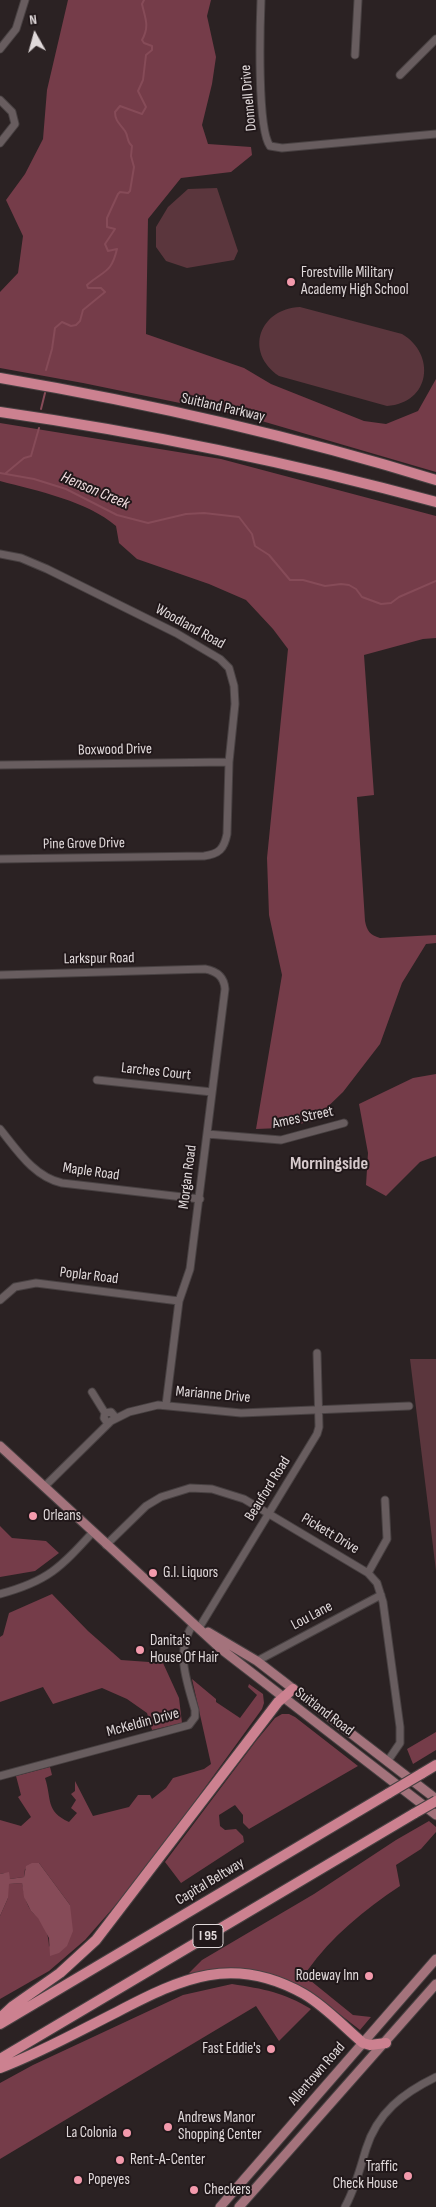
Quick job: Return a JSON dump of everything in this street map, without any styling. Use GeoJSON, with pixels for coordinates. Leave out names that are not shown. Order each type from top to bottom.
{"type":"FeatureCollection","features":[{"type":"Feature","properties":{"kind":"highway","name":"Suitland Parkway"},"geometry":{"type":"LineString","coordinates":[[0,378],[112,398],[243,427],[436,480]]}},
{"type":"Feature","properties":{"kind":"highway"},"geometry":{"type":"LineString","coordinates":[[0,412],[111,429],[219,450],[436,502]]}},
{"type":"Feature","properties":{"kind":"highway"},"geometry":{"type":"LineString","coordinates":[[0,2018],[13,2006],[60,1974],[96,1940],[282,1698],[294,1689]]}},
{"type":"Feature","properties":{"kind":"highway","name":"Capital Beltway"},"geometry":{"type":"LineString","coordinates":[[0,2024],[436,1765]]}},
{"type":"Feature","properties":{"kind":"highway","name":"I 95"},"geometry":{"type":"LineString","coordinates":[[0,2059],[436,1800]]}},
{"type":"Feature","properties":{"kind":"highway"},"geometry":{"type":"LineString","coordinates":[[0,2068],[166,1987],[191,1978],[218,1974],[260,1977],[295,1989],[320,2005],[363,2042],[370,2045],[386,2043]]}},
{"type":"Feature","properties":{"kind":"main road","name":"Suitland Road"},"geometry":{"type":"LineString","coordinates":[[0,1446],[106,1545],[222,1649],[282,1698],[436,1815]]}},
{"type":"Feature","properties":{"kind":"main road","name":"Suitland Road"},"geometry":{"type":"LineString","coordinates":[[196,1626],[226,1642],[294,1689],[436,1800]]}},
{"type":"Feature","properties":{"kind":"main road","name":"Allentown Road"},"geometry":{"type":"LineString","coordinates":[[220,2207],[436,1959]]}},
{"type":"Feature","properties":{"kind":"main road","name":"Allentown Road"},"geometry":{"type":"LineString","coordinates":[[239,2207],[386,2043],[436,1984]]}},
{"type":"Feature","properties":{"kind":"street"},"geometry":{"type":"LineString","coordinates":[[0,49],[16,30],[25,0]]}},
{"type":"Feature","properties":{"kind":"street","name":"Donnell Drive"},"geometry":{"type":"LineString","coordinates":[[261,0],[260,66],[265,134],[268,144],[275,148],[282,148],[436,134]]}},
{"type":"Feature","properties":{"kind":"street"},"geometry":{"type":"LineString","coordinates":[[355,55],[358,0]]}},
{"type":"Feature","properties":{"kind":"street"},"geometry":{"type":"LineString","coordinates":[[400,75],[436,39]]}},
{"type":"Feature","properties":{"kind":"street"},"geometry":{"type":"LineString","coordinates":[[0,143],[15,124],[12,112],[1,100]]}},
{"type":"Feature","properties":{"kind":"street","name":"Woodland Road"},"geometry":{"type":"LineString","coordinates":[[0,554],[21,558],[47,568],[176,633],[220,659],[229,668],[234,686],[235,704],[225,844],[218,852],[213,854],[168,856]]}},
{"type":"Feature","properties":{"kind":"street","name":"Boxwood Drive"},"geometry":{"type":"LineString","coordinates":[[0,765],[230,762]]}},
{"type":"Feature","properties":{"kind":"street","name":"Pine Grove Drive"},"geometry":{"type":"LineString","coordinates":[[0,859],[168,856]]}},
{"type":"Feature","properties":{"kind":"street","name":"Larkspur Road"},"geometry":{"type":"LineString","coordinates":[[0,975],[198,969]]}},
{"type":"Feature","properties":{"kind":"street","name":"Morgan Road"},"geometry":{"type":"LineString","coordinates":[[166,1405],[178,1300],[190,1269],[200,1199],[225,986],[219,974],[210,970],[198,969]]}},
{"type":"Feature","properties":{"kind":"street","name":"Larches Court"},"geometry":{"type":"LineString","coordinates":[[97,1080],[212,1092]]}},
{"type":"Feature","properties":{"kind":"street","name":"Ames Street"},"geometry":{"type":"LineString","coordinates":[[207,1134],[281,1140],[344,1123]]}},
{"type":"Feature","properties":{"kind":"street","name":"Maple Road"},"geometry":{"type":"LineString","coordinates":[[0,1129],[37,1172],[54,1181],[200,1199]]}},
{"type":"Feature","properties":{"kind":"street"},"geometry":{"type":"LineString","coordinates":[[0,1137],[9,1141]]}},
{"type":"Feature","properties":{"kind":"street","name":"Poplar Road"},"geometry":{"type":"LineString","coordinates":[[7,1292],[15,1287],[36,1284],[178,1300]]}},
{"type":"Feature","properties":{"kind":"street"},"geometry":{"type":"LineString","coordinates":[[0,1286],[7,1292],[0,1300]]}},
{"type":"Feature","properties":{"kind":"street","name":"Beauford Road"},"geometry":{"type":"LineString","coordinates":[[196,1626],[318,1434],[318,1353]]}},
{"type":"Feature","properties":{"kind":"street"},"geometry":{"type":"LineString","coordinates":[[92,1392],[105,1413],[104,1418],[108,1424]]}},
{"type":"Feature","properties":{"kind":"street","name":"Marianne Drive"},"geometry":{"type":"LineString","coordinates":[[44,1487],[108,1424],[116,1418],[143,1408],[166,1405],[231,1412],[409,1406]]}},
{"type":"Feature","properties":{"kind":"street"},"geometry":{"type":"LineString","coordinates":[[105,1413],[111,1412],[116,1418]]}},
{"type":"Feature","properties":{"kind":"street","name":"Pickett Drive"},"geometry":{"type":"LineString","coordinates":[[106,1545],[146,1506],[162,1497],[182,1490],[199,1488],[224,1491],[237,1495],[368,1573],[377,1583],[381,1595],[400,1734],[398,1747],[387,1762]]}},
{"type":"Feature","properties":{"kind":"street"},"geometry":{"type":"LineString","coordinates":[[368,1573],[387,1539],[385,1500]]}},
{"type":"Feature","properties":{"kind":"street"},"geometry":{"type":"LineString","coordinates":[[0,1594],[38,1582],[49,1575],[74,1553],[93,1532]]}},
{"type":"Feature","properties":{"kind":"street","name":"Lou Lane"},"geometry":{"type":"LineString","coordinates":[[256,1662],[381,1595]]}},
{"type":"Feature","properties":{"kind":"street","name":"McKeldin Drive"},"geometry":{"type":"LineString","coordinates":[[0,1776],[189,1726],[194,1717],[195,1710],[184,1669],[183,1649],[187,1636],[196,1626]]}},
{"type":"Feature","properties":{"kind":"street"},"geometry":{"type":"LineString","coordinates":[[345,2207],[360,2172],[369,2141],[382,2116],[406,2093],[436,2077]]}},
{"type":"Feature","properties":{"kind":"shaded area"},"geometry":{"type":"Polygon","coordinates":[[[68,0],[211,0],[207,16],[216,57],[212,84],[202,125],[208,144],[251,147],[252,155],[231,172],[181,178],[148,219],[146,334],[244,368],[271,384],[364,421],[386,424],[418,411],[436,379],[436,472],[248,417],[0,368],[0,292],[18,273],[23,236],[6,200],[25,174],[43,139],[47,90],[68,0]]]}},
{"type":"Feature","properties":{"kind":"shaded area"},"geometry":{"type":"Polygon","coordinates":[[[217,188],[238,251],[234,260],[187,268],[166,261],[156,247],[156,227],[168,207],[188,189],[217,188]]]}},
{"type":"Feature","properties":{"kind":"shaded area"},"geometry":{"type":"Polygon","coordinates":[[[300,307],[402,334],[413,343],[420,353],[424,365],[424,376],[420,387],[413,396],[402,403],[387,406],[279,376],[268,366],[262,355],[259,344],[261,333],[266,323],[274,315],[300,307]]]}},
{"type":"Feature","properties":{"kind":"shaded area"},"geometry":{"type":"Polygon","coordinates":[[[0,423],[221,459],[436,516],[436,638],[423,639],[364,655],[374,795],[357,797],[365,921],[368,930],[371,934],[380,938],[436,935],[436,943],[426,944],[402,983],[380,1044],[343,1092],[313,1121],[281,1128],[256,1129],[282,975],[269,915],[267,858],[288,649],[273,629],[246,600],[209,584],[137,559],[119,543],[116,526],[104,517],[77,503],[0,481],[0,423]]]}},
{"type":"Feature","properties":{"kind":"shaded area"},"geometry":{"type":"Polygon","coordinates":[[[436,1074],[436,1156],[420,1162],[386,1196],[366,1185],[368,1153],[359,1104],[413,1078],[436,1074]]]}},
{"type":"Feature","properties":{"kind":"shaded area"},"geometry":{"type":"Polygon","coordinates":[[[410,1359],[436,1359],[436,1571],[410,1359]]]}},
{"type":"Feature","properties":{"kind":"shaded area"},"geometry":{"type":"Polygon","coordinates":[[[0,1526],[12,1538],[46,1541],[59,1553],[35,1571],[0,1577],[0,1526]]]}},
{"type":"Feature","properties":{"kind":"shaded area"},"geometry":{"type":"Polygon","coordinates":[[[52,1594],[88,1631],[121,1660],[163,1663],[179,1698],[182,1723],[152,1730],[147,1713],[127,1699],[102,1688],[53,1704],[43,1687],[0,1702],[0,1637],[3,1635],[9,1613],[52,1594]]]}},
{"type":"Feature","properties":{"kind":"shaded area"},"geometry":{"type":"Polygon","coordinates":[[[192,1679],[216,1699],[216,1702],[240,1718],[257,1695],[248,1687],[249,1684],[263,1694],[264,1703],[262,1709],[161,1848],[120,1900],[85,1940],[49,1971],[0,1999],[0,1916],[8,1898],[8,1884],[22,1883],[28,1906],[45,1927],[49,1947],[70,1905],[39,1863],[25,1869],[24,1877],[10,1879],[5,1873],[0,1874],[0,1820],[21,1826],[31,1817],[18,1797],[21,1795],[16,1776],[50,1767],[52,1775],[45,1778],[51,1804],[61,1818],[69,1822],[77,1813],[71,1808],[76,1800],[71,1794],[75,1791],[75,1781],[93,1816],[129,1807],[138,1795],[150,1795],[152,1799],[166,1788],[173,1778],[204,1769],[211,1764],[192,1679]]]}},
{"type":"Feature","properties":{"kind":"shaded area"},"geometry":{"type":"Polygon","coordinates":[[[282,1714],[289,1714],[295,1717],[358,1766],[249,1829],[243,1823],[243,1815],[235,1805],[219,1815],[220,1826],[225,1830],[236,1829],[243,1836],[244,1842],[181,1883],[165,1862],[256,1741],[275,1718],[282,1714]]]}},
{"type":"Feature","properties":{"kind":"shaded area"},"geometry":{"type":"Polygon","coordinates":[[[436,1732],[436,1750],[413,1764],[407,1749],[436,1732]]]}},
{"type":"Feature","properties":{"kind":"shaded area"},"geometry":{"type":"Polygon","coordinates":[[[429,1821],[436,1827],[436,1832],[421,1849],[396,1865],[400,1886],[349,1924],[327,1946],[307,1971],[311,1981],[353,2015],[371,2017],[360,2030],[315,1995],[293,1983],[233,1971],[189,1973],[202,1960],[314,1894],[396,1840],[429,1821]]]}},
{"type":"Feature","properties":{"kind":"shaded area"},"geometry":{"type":"Polygon","coordinates":[[[32,1863],[39,1863],[70,1905],[73,1931],[67,1946],[59,1953],[50,1956],[49,1938],[24,1897],[22,1883],[9,1884],[8,1898],[0,1916],[0,1874],[9,1872],[10,1879],[24,1877],[26,1866],[32,1863]]]}},
{"type":"Feature","properties":{"kind":"shaded area"},"geometry":{"type":"Polygon","coordinates":[[[232,1984],[273,1992],[311,2009],[279,2041],[256,2006],[0,2159],[0,2083],[33,2065],[183,1995],[232,1984]]]}},
{"type":"Feature","properties":{"kind":"waterway"},"geometry":{"type":"LineString","coordinates":[[46,370],[55,328],[62,322],[71,326],[76,325],[80,321],[83,310],[105,292],[101,288],[88,288],[87,285],[106,271],[115,257],[117,249],[108,251],[105,244],[115,229],[107,227],[107,218],[118,194],[130,191],[134,167],[131,156],[132,146],[117,120],[115,112],[120,106],[142,114],[146,107],[138,91],[143,80],[146,55],[152,50],[152,46],[144,43],[142,40],[146,30],[142,4],[144,0]]}},
{"type":"Feature","properties":{"kind":"waterway"},"geometry":{"type":"LineString","coordinates":[[41,409],[45,393]]}},
{"type":"Feature","properties":{"kind":"waterway"},"geometry":{"type":"LineString","coordinates":[[6,473],[24,458],[31,456],[39,428]]}},
{"type":"Feature","properties":{"kind":"waterway","name":"Henson Creek"},"geometry":{"type":"LineString","coordinates":[[0,473],[34,479],[66,489],[117,515],[148,523],[186,514],[204,513],[239,517],[252,534],[255,546],[269,555],[290,580],[303,580],[325,586],[349,585],[356,589],[362,597],[381,604],[391,603],[399,597],[436,581]]}},
{"type":"Feature","properties":{"kind":"place","name":"Forestville Military Academy High School"},"geometry":{"type":"Point","coordinates":[291,282]}},
{"type":"Feature","properties":{"kind":"place","name":"Orleans"},"geometry":{"type":"Point","coordinates":[33,1516]}},
{"type":"Feature","properties":{"kind":"place","name":"G.I. Liquors"},"geometry":{"type":"Point","coordinates":[153,1573]}},
{"type":"Feature","properties":{"kind":"place","name":"Danita's House Of Hair"},"geometry":{"type":"Point","coordinates":[140,1650]}},
{"type":"Feature","properties":{"kind":"place","name":"Rodeway Inn"},"geometry":{"type":"Point","coordinates":[369,1976]}},
{"type":"Feature","properties":{"kind":"place","name":"Fast Eddie's"},"geometry":{"type":"Point","coordinates":[271,2049]}},
{"type":"Feature","properties":{"kind":"place","name":"Andrews Manor Shopping Center"},"geometry":{"type":"Point","coordinates":[168,2127]}},
{"type":"Feature","properties":{"kind":"place","name":"La Colonia"},"geometry":{"type":"Point","coordinates":[127,2133]}},
{"type":"Feature","properties":{"kind":"place","name":"Rent-A-Center"},"geometry":{"type":"Point","coordinates":[120,2160]}},
{"type":"Feature","properties":{"kind":"place","name":"Traffic Check House"},"geometry":{"type":"Point","coordinates":[408,2176]}},
{"type":"Feature","properties":{"kind":"place","name":"Popeyes"},"geometry":{"type":"Point","coordinates":[78,2180]}},
{"type":"Feature","properties":{"kind":"place","name":"Checkers"},"geometry":{"type":"Point","coordinates":[194,2190]}},
{"type":"Feature","properties":{"kind":"district","name":"Morningside"},"geometry":{"type":"Point","coordinates":[329,1164]}}]}
